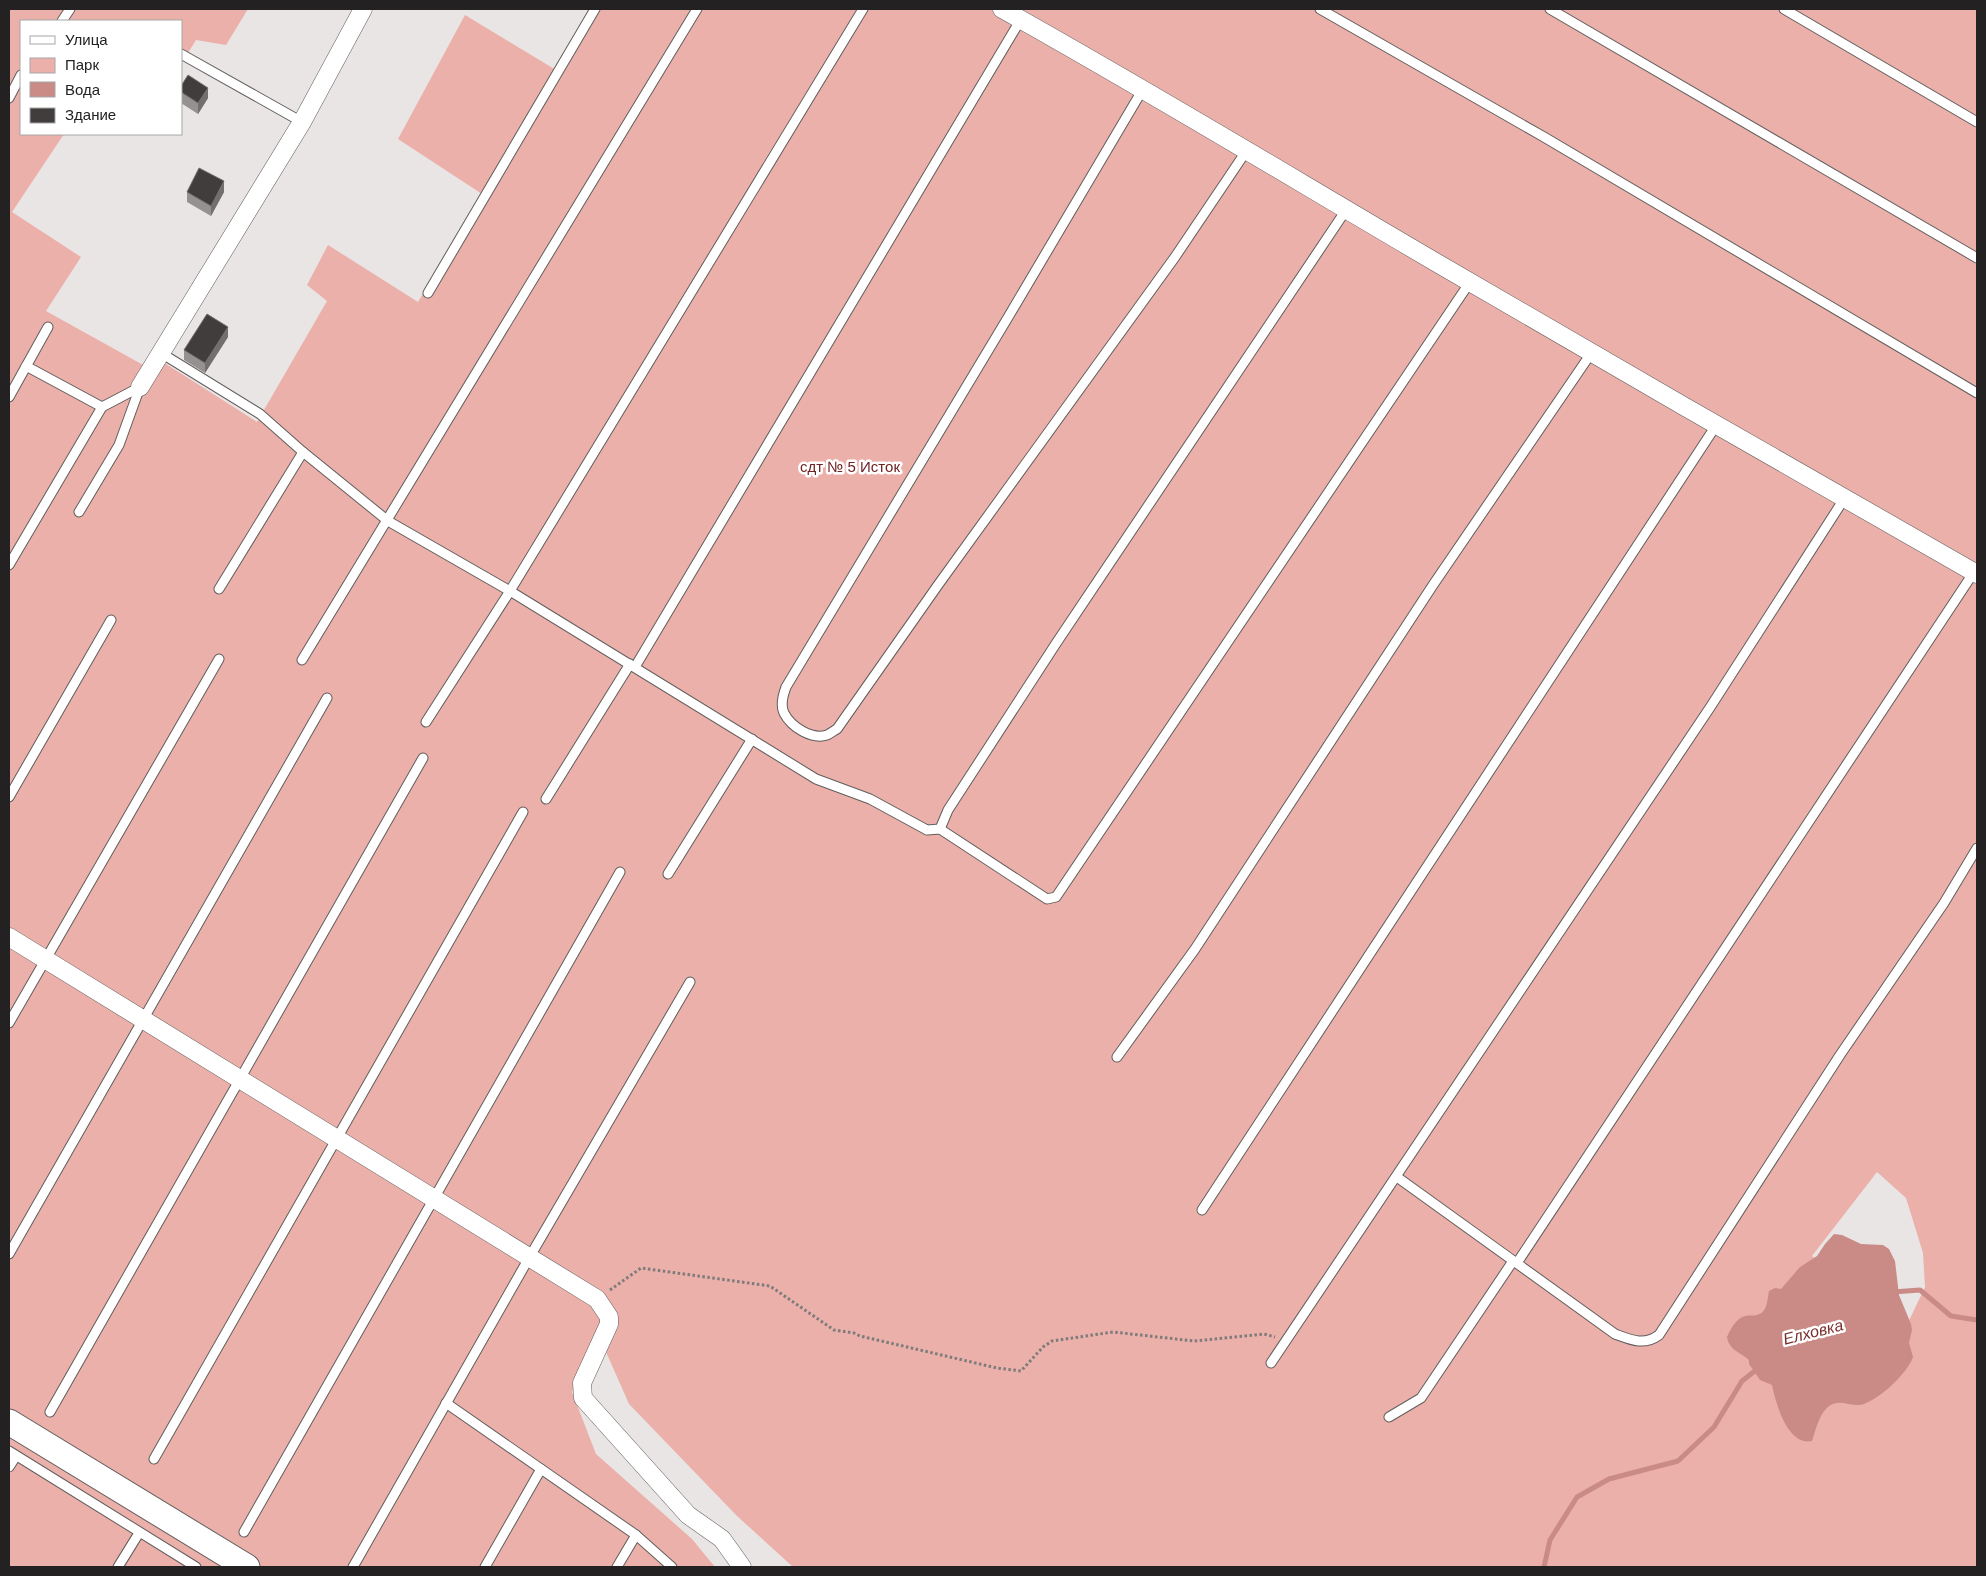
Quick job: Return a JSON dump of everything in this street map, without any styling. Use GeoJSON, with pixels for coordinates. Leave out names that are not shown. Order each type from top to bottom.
{"type":"FeatureCollection","features":[{"type":"Feature","properties":{"kind":"street"},"geometry":{"type":"LineString","coordinates":[[140,387],[302,122],[363,9]]}},
{"type":"Feature","properties":{"kind":"street"},"geometry":{"type":"LineString","coordinates":[[1002,9],[1143,89],[1346,210],[1844,499],[1976,573]]}},
{"type":"Feature","properties":{"kind":"street"},"geometry":{"type":"LineString","coordinates":[[9,936],[597,1299],[609,1317],[609,1324],[582,1383],[583,1398],[688,1515],[722,1539],[742,1567]]}},
{"type":"Feature","properties":{"kind":"street"},"geometry":{"type":"LineString","coordinates":[[9,1422],[246,1567]]}},
{"type":"Feature","properties":{"kind":"lane"},"geometry":{"type":"LineString","coordinates":[[63,20],[70,9]]}},
{"type":"Feature","properties":{"kind":"lane"},"geometry":{"type":"LineString","coordinates":[[428,293],[595,9]]}},
{"type":"Feature","properties":{"kind":"lane"},"geometry":{"type":"LineString","coordinates":[[302,660],[697,9]]}},
{"type":"Feature","properties":{"kind":"lane"},"geometry":{"type":"LineString","coordinates":[[426,722],[510,591],[863,9]]}},
{"type":"Feature","properties":{"kind":"lane"},"geometry":{"type":"LineString","coordinates":[[1320,9],[1544,137],[1977,393]]}},
{"type":"Feature","properties":{"kind":"lane"},"geometry":{"type":"LineString","coordinates":[[1550,9],[1977,258]]}},
{"type":"Feature","properties":{"kind":"lane"},"geometry":{"type":"LineString","coordinates":[[1784,9],[1977,122]]}},
{"type":"Feature","properties":{"kind":"lane"},"geometry":{"type":"LineString","coordinates":[[546,799],[633,665],[1021,19]]}},
{"type":"Feature","properties":{"kind":"lane"},"geometry":{"type":"LineString","coordinates":[[182,55],[302,122]]}},
{"type":"Feature","properties":{"kind":"lane"},"geometry":{"type":"LineString","coordinates":[[9,98],[20,77]]}},
{"type":"Feature","properties":{"kind":"lane"},"geometry":{"type":"LineString","coordinates":[[1143,89],[786,686],[782,700],[784,713],[793,724],[808,734],[818,737],[828,735],[842,722],[938,585],[1175,257],[1247,150]]}},
{"type":"Feature","properties":{"kind":"lane"},"geometry":{"type":"LineString","coordinates":[[940,829],[948,810],[1055,645],[1346,210]]}},
{"type":"Feature","properties":{"kind":"lane"},"geometry":{"type":"LineString","coordinates":[[161,353],[260,414],[303,452],[388,521],[510,591],[816,778],[870,799],[927,830],[940,829],[1047,899],[1056,897],[1470,282]]}},
{"type":"Feature","properties":{"kind":"lane"},"geometry":{"type":"LineString","coordinates":[[9,397],[48,327]]}},
{"type":"Feature","properties":{"kind":"lane"},"geometry":{"type":"LineString","coordinates":[[1117,1056],[1195,949],[1433,585],[1592,352]]}},
{"type":"Feature","properties":{"kind":"lane"},"geometry":{"type":"LineString","coordinates":[[26,366],[102,407]]}},
{"type":"Feature","properties":{"kind":"lane"},"geometry":{"type":"LineString","coordinates":[[9,565],[102,407],[140,387]]}},
{"type":"Feature","properties":{"kind":"lane"},"geometry":{"type":"LineString","coordinates":[[79,512],[119,445],[140,387]]}},
{"type":"Feature","properties":{"kind":"lane"},"geometry":{"type":"LineString","coordinates":[[1202,1210],[1717,424]]}},
{"type":"Feature","properties":{"kind":"lane"},"geometry":{"type":"LineString","coordinates":[[219,589],[303,452]]}},
{"type":"Feature","properties":{"kind":"lane"},"geometry":{"type":"LineString","coordinates":[[1271,1364],[1711,706],[1844,499]]}},
{"type":"Feature","properties":{"kind":"lane"},"geometry":{"type":"LineString","coordinates":[[1389,1417],[1421,1398],[1515,1262],[1976,573]]}},
{"type":"Feature","properties":{"kind":"lane"},"geometry":{"type":"LineString","coordinates":[[9,797],[111,620]]}},
{"type":"Feature","properties":{"kind":"lane"},"geometry":{"type":"LineString","coordinates":[[9,1023],[219,659]]}},
{"type":"Feature","properties":{"kind":"lane"},"geometry":{"type":"LineString","coordinates":[[9,1254],[327,698]]}},
{"type":"Feature","properties":{"kind":"lane"},"geometry":{"type":"LineString","coordinates":[[668,874],[752,739]]}},
{"type":"Feature","properties":{"kind":"lane"},"geometry":{"type":"LineString","coordinates":[[50,1412],[423,758]]}},
{"type":"Feature","properties":{"kind":"lane"},"geometry":{"type":"LineString","coordinates":[[154,1459],[523,812]]}},
{"type":"Feature","properties":{"kind":"lane"},"geometry":{"type":"LineString","coordinates":[[1397,1177],[1616,1334],[1643,1342],[1652,1340],[1659,1335],[1840,1055],[1944,903],[1977,848]]}},
{"type":"Feature","properties":{"kind":"lane"},"geometry":{"type":"LineString","coordinates":[[244,1532],[620,872]]}},
{"type":"Feature","properties":{"kind":"lane"},"geometry":{"type":"LineString","coordinates":[[353,1567],[529,1258],[690,982]]}},
{"type":"Feature","properties":{"kind":"lane"},"geometry":{"type":"LineString","coordinates":[[446,1403],[636,1535],[672,1567]]}},
{"type":"Feature","properties":{"kind":"lane"},"geometry":{"type":"LineString","coordinates":[[9,1467],[12,1454],[196,1567]]}},
{"type":"Feature","properties":{"kind":"lane"},"geometry":{"type":"LineString","coordinates":[[485,1567],[541,1469]]}},
{"type":"Feature","properties":{"kind":"lane"},"geometry":{"type":"LineString","coordinates":[[118,1567],[140,1533]]}},
{"type":"Feature","properties":{"kind":"lane"},"geometry":{"type":"LineString","coordinates":[[618,1567],[636,1535]]}},
{"type":"Feature","properties":{"kind":"path"},"geometry":{"type":"LineString","coordinates":[[597,1299],[641,1268],[770,1286],[834,1330],[854,1332],[860,1336],[997,1368],[1021,1371],[1043,1347],[1052,1341],[1113,1332],[1194,1341],[1264,1334],[1286,1340]]}},
{"type":"Feature","properties":{"kind":"green space","name":"сдт № 5 Исток"},"geometry":{"type":"Polygon","coordinates":[[[9,9],[248,9],[226,45],[196,40],[182,62],[182,20],[20,20],[20,135],[63,135],[12,212],[81,257],[46,311],[154,371],[163,362],[257,422],[327,301],[307,285],[328,245],[418,302],[482,194],[398,139],[465,15],[561,73],[592,13],[585,9],[1977,9],[1977,1567],[793,1567],[737,1516],[629,1404],[599,1336],[572,1392],[596,1454],[692,1539],[715,1567],[9,1567],[9,9]],[[1877,1172],[1812,1256],[1906,1327],[1925,1287],[1923,1253],[1906,1198],[1877,1172]]]}},
{"type":"Feature","properties":{"kind":"water"},"geometry":{"type":"Polygon","coordinates":[[[1834,1234],[1842,1235],[1861,1244],[1883,1245],[1889,1249],[1895,1261],[1899,1295],[1911,1324],[1912,1330],[1909,1343],[1913,1357],[1905,1371],[1891,1386],[1867,1403],[1856,1405],[1837,1403],[1829,1406],[1820,1417],[1812,1441],[1803,1441],[1789,1430],[1784,1422],[1772,1385],[1760,1380],[1749,1364],[1749,1360],[1732,1348],[1727,1337],[1739,1319],[1761,1313],[1766,1305],[1769,1291],[1775,1288],[1781,1289],[1800,1267],[1817,1256],[1834,1234]]]}},
{"type":"Feature","properties":{"kind":"building"},"geometry":{"type":"Polygon","coordinates":[[[188,75],[208,88],[198,103],[182,93],[182,84],[188,75]]]}},
{"type":"Feature","properties":{"kind":"building"},"geometry":{"type":"Polygon","coordinates":[[[199,168],[224,181],[211,206],[187,192],[199,168]]]}},
{"type":"Feature","properties":{"kind":"building"},"geometry":{"type":"Polygon","coordinates":[[[207,314],[228,327],[205,363],[184,350],[207,314]]]}},
{"type":"Feature","properties":{"kind":"waterway","name":"Елховка"},"geometry":{"type":"LineString","coordinates":[[1893,1292],[1920,1290],[1951,1316],[1977,1320]]}},
{"type":"Feature","properties":{"kind":"waterway","name":"Елховка"},"geometry":{"type":"LineString","coordinates":[[1544,1567],[1550,1540],[1577,1497],[1609,1479],[1678,1461],[1714,1427],[1742,1381],[1760,1367]]}}]}
